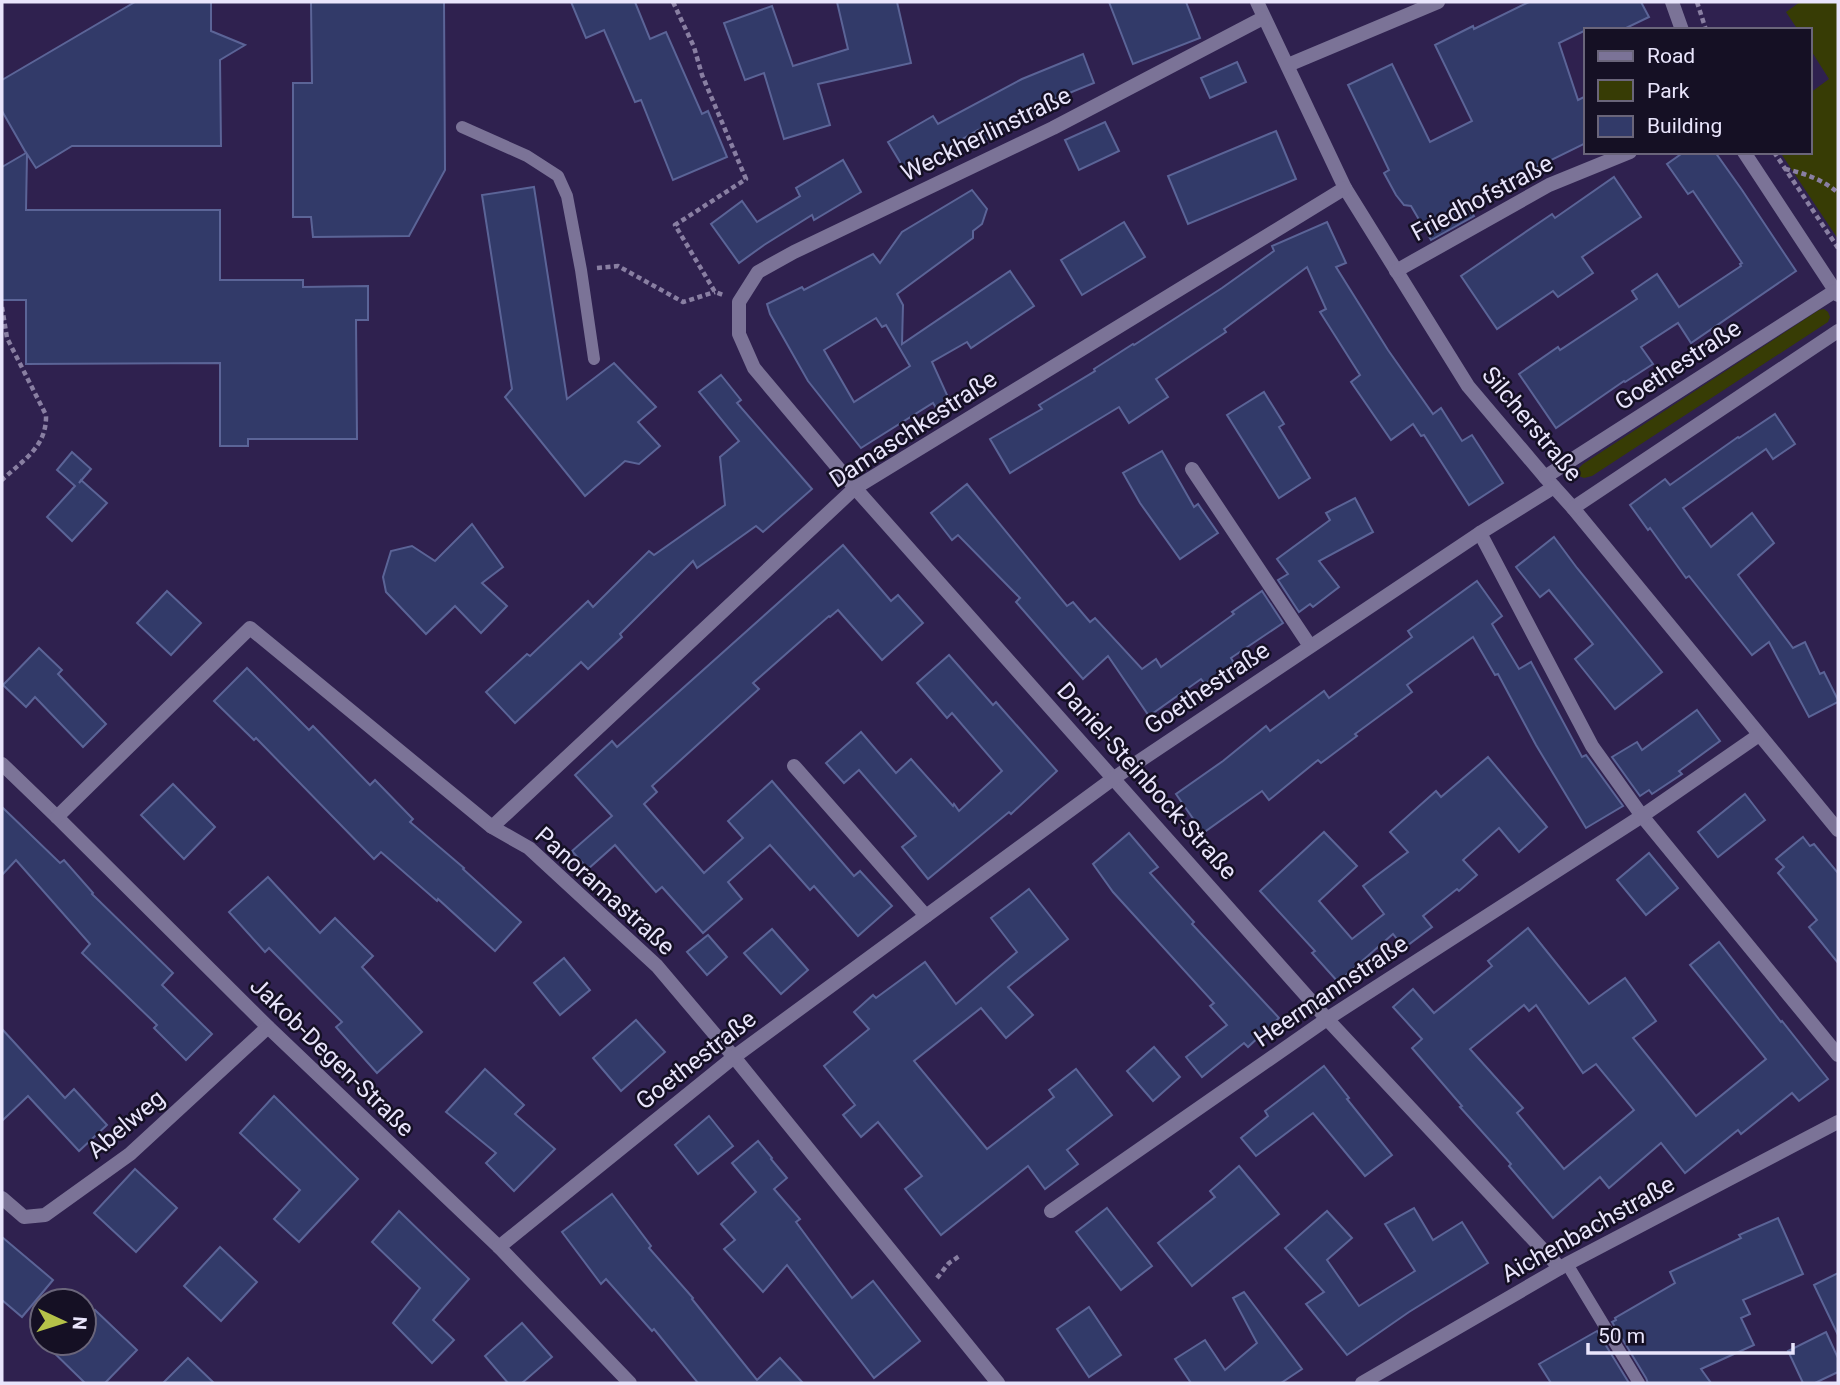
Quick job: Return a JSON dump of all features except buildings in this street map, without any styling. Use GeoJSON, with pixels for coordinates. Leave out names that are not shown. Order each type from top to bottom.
{"type":"FeatureCollection","features":[{"type":"Feature","properties":{"kind":"street","name":"Silcherstraße"},"geometry":{"type":"LineString","coordinates":[[1257,2],[1345,188],[1468,386],[1573,508],[1838,830]]}},
{"type":"Feature","properties":{"kind":"street"},"geometry":{"type":"LineString","coordinates":[[1288,65],[1438,2]]}},
{"type":"Feature","properties":{"kind":"street"},"geometry":{"type":"LineString","coordinates":[[1672,2],[1681,28]]}},
{"type":"Feature","properties":{"kind":"street","name":"Weckherlinstraße"},"geometry":{"type":"LineString","coordinates":[[739,302],[758,272],[793,252],[1053,128],[1263,18]]}},
{"type":"Feature","properties":{"kind":"street","name":"Friedhofstraße"},"geometry":{"type":"LineString","coordinates":[[1396,271],[1549,185],[1625,154]]}},
{"type":"Feature","properties":{"kind":"street"},"geometry":{"type":"LineString","coordinates":[[1745,154],[1837,293]]}},
{"type":"Feature","properties":{"kind":"street","name":"Damaschkestraße"},"geometry":{"type":"LineString","coordinates":[[492,828],[855,488],[1345,188]]}},
{"type":"Feature","properties":{"kind":"street","name":"Goethestraße"},"geometry":{"type":"LineString","coordinates":[[499,1247],[734,1057],[1114,778],[1480,533],[1549,482],[1837,293]]}},
{"type":"Feature","properties":{"kind":"street","name":"Daniel-Steinbock-Straße"},"geometry":{"type":"LineString","coordinates":[[739,302],[739,334],[754,368],[855,488],[1327,1019],[1563,1266]]}},
{"type":"Feature","properties":{"kind":"street"},"geometry":{"type":"LineString","coordinates":[[1573,508],[1838,331]]}},
{"type":"Feature","properties":{"kind":"street"},"geometry":{"type":"LineString","coordinates":[[1192,469],[1311,646]]}},
{"type":"Feature","properties":{"kind":"street"},"geometry":{"type":"LineString","coordinates":[[1480,533],[1592,746],[1642,816],[1838,1055]]}},
{"type":"Feature","properties":{"kind":"street","name":"Panoramastraße"},"geometry":{"type":"LineString","coordinates":[[57,817],[250,628],[492,828],[529,848],[657,966],[998,1383]]}},
{"type":"Feature","properties":{"kind":"street","name":"Heermannstraße"},"geometry":{"type":"LineString","coordinates":[[1051,1211],[1327,1019],[1642,816],[1759,735]]}},
{"type":"Feature","properties":{"kind":"street","name":"Jakob-Degen-Straße"},"geometry":{"type":"LineString","coordinates":[[2,764],[268,1027],[499,1247],[630,1383]]}},
{"type":"Feature","properties":{"kind":"street"},"geometry":{"type":"LineString","coordinates":[[793,766],[926,916]]}},
{"type":"Feature","properties":{"kind":"street","name":"Abelweg"},"geometry":{"type":"LineString","coordinates":[[2,1198],[24,1217],[45,1215],[130,1154],[268,1027]]}},
{"type":"Feature","properties":{"kind":"street","name":"Aichenbachstraße"},"geometry":{"type":"LineString","coordinates":[[1362,1383],[1563,1266],[1838,1122]]}},
{"type":"Feature","properties":{"kind":"lane"},"geometry":{"type":"LineString","coordinates":[[462,127],[527,156],[558,176],[569,208],[594,359]]}},
{"type":"Feature","properties":{"kind":"lane"},"geometry":{"type":"LineString","coordinates":[[1563,1266],[1639,1383]]}},
{"type":"Feature","properties":{"kind":"path"},"geometry":{"type":"LineString","coordinates":[[618,266],[683,302],[715,292],[675,225],[746,179],[702,75],[694,47],[673,2]]}},
{"type":"Feature","properties":{"kind":"path"},"geometry":{"type":"LineString","coordinates":[[1697,2],[1705,28]]}},
{"type":"Feature","properties":{"kind":"path"},"geometry":{"type":"LineString","coordinates":[[1775,154],[1838,248]]}},
{"type":"Feature","properties":{"kind":"path"},"geometry":{"type":"LineString","coordinates":[[1784,169],[1829,185],[1838,193]]}},
{"type":"Feature","properties":{"kind":"path"},"geometry":{"type":"LineString","coordinates":[[2,307],[8,338],[46,415],[47,428],[40,444],[2,480]]}},
{"type":"Feature","properties":{"kind":"path"},"geometry":{"type":"LineString","coordinates":[[926,1293],[949,1263],[961,1255]]}},
{"type":"Feature","properties":{"kind":"green space"},"geometry":{"type":"Polygon","coordinates":[[[1800,2],[1838,2],[1838,239],[1781,154],[1812,154],[1812,92],[1829,79],[1812,52],[1812,28],[1797,28],[1786,12],[1800,2]]]}},
{"type":"Feature","properties":{"kind":"green space"},"geometry":{"type":"Polygon","coordinates":[[[1824,309],[1830,317],[1828,322],[1592,476],[1579,476],[1578,469],[1583,464],[1824,309]]]}}]}
